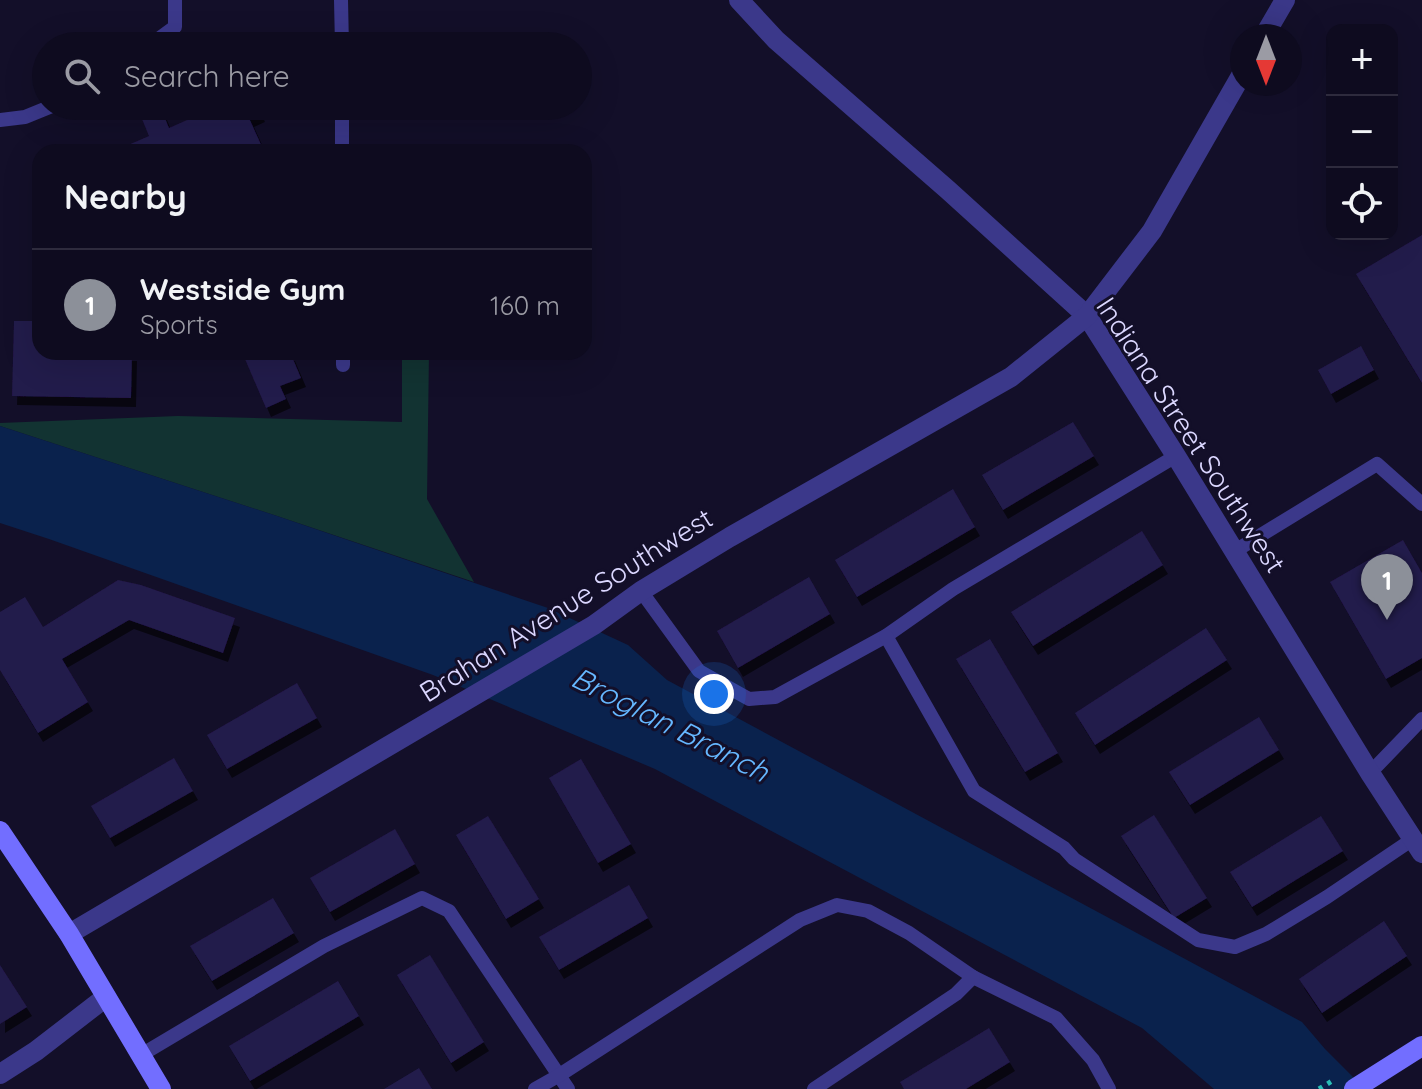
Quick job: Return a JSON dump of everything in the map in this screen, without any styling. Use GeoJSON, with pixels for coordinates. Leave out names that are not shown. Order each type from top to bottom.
{"type":"FeatureCollection","features":[{"type":"Feature","properties":{"kind":"street","name":"Indiana Street Southwest"},"geometry":{"type":"LineString","coordinates":[[739,0],[754,8],[776,40],[1087,316],[1418,846]]}},
{"type":"Feature","properties":{"kind":"street"},"geometry":{"type":"LineString","coordinates":[[1271,24],[1285,0]]}},
{"type":"Feature","properties":{"kind":"street","name":"Brahan Avenue Southwest"},"geometry":{"type":"LineString","coordinates":[[69,934],[594,625],[641,591],[730,537],[1011,377],[1087,316],[1152,231],[1230,95]]}},
{"type":"Feature","properties":{"kind":"street"},"geometry":{"type":"LineString","coordinates":[[0,831],[69,934],[161,1089]]}},
{"type":"Feature","properties":{"kind":"street"},"geometry":{"type":"LineString","coordinates":[[0,1074],[36,1051],[106,997]]}},
{"type":"Feature","properties":{"kind":"street"},"geometry":{"type":"LineString","coordinates":[[1361,1085],[1422,1046]]}},
{"type":"Feature","properties":{"kind":"lane"},"geometry":{"type":"LineString","coordinates":[[168,32],[175,27],[175,0]]}},
{"type":"Feature","properties":{"kind":"lane"},"geometry":{"type":"LineString","coordinates":[[341,0],[342,32]]}},
{"type":"Feature","properties":{"kind":"lane"},"geometry":{"type":"LineString","coordinates":[[0,120],[32,114]]}},
{"type":"Feature","properties":{"kind":"lane"},"geometry":{"type":"LineString","coordinates":[[342,120],[342,144]]}},
{"type":"Feature","properties":{"kind":"lane"},"geometry":{"type":"LineString","coordinates":[[641,591],[699,671],[749,699],[775,697],[886,636],[953,589],[1176,456]]}},
{"type":"Feature","properties":{"kind":"lane"},"geometry":{"type":"LineString","coordinates":[[1235,551],[1377,464],[1422,504]]}},
{"type":"Feature","properties":{"kind":"lane"},"geometry":{"type":"LineString","coordinates":[[886,636],[974,791],[1201,941],[1235,947],[1266,934],[1418,846]]}},
{"type":"Feature","properties":{"kind":"lane"},"geometry":{"type":"LineString","coordinates":[[1370,773],[1422,719]]}},
{"type":"Feature","properties":{"kind":"lane"},"geometry":{"type":"LineString","coordinates":[[141,1055],[324,946],[422,898],[449,911],[568,1089]]}},
{"type":"Feature","properties":{"kind":"lane"},"geometry":{"type":"LineString","coordinates":[[535,1089],[800,920],[837,905],[868,911],[909,933],[973,977],[1056,1018],[1093,1060],[1109,1089]]}},
{"type":"Feature","properties":{"kind":"lane"},"geometry":{"type":"LineString","coordinates":[[814,1089],[956,994],[973,977]]}},
{"type":"Feature","properties":{"kind":"green space"},"geometry":{"type":"Polygon","coordinates":[[[402,360],[429,360],[427,499],[474,582],[0,426],[0,423],[178,416],[402,422],[402,360]]]}},
{"type":"Feature","properties":{"kind":"water","name":"Broglan Branch"},"geometry":{"type":"Polygon","coordinates":[[[0,426],[548,608],[628,645],[667,680],[1302,1022],[1365,1089],[1214,1089],[1142,1028],[655,769],[433,675],[0,523],[0,426]]]}},
{"type":"Feature","properties":{"kind":"building"},"geometry":{"type":"Polygon","coordinates":[[[142,120],[166,120],[169,128],[187,120],[250,120],[261,144],[130,144],[149,136],[142,120]]]}},
{"type":"Feature","properties":{"kind":"building"},"geometry":{"type":"Polygon","coordinates":[[[1422,235],[1422,383],[1356,274],[1422,235]]]}},
{"type":"Feature","properties":{"kind":"building"},"geometry":{"type":"Polygon","coordinates":[[[14,321],[32,321],[32,360],[132,360],[131,398],[12,396],[14,321]]]}},
{"type":"Feature","properties":{"kind":"building"},"geometry":{"type":"Polygon","coordinates":[[[1361,346],[1374,370],[1331,394],[1318,370],[1361,346]]]}},
{"type":"Feature","properties":{"kind":"building"},"geometry":{"type":"Polygon","coordinates":[[[245,360],[293,360],[301,378],[280,386],[286,399],[266,408],[245,360]]]}},
{"type":"Feature","properties":{"kind":"building"},"geometry":{"type":"Polygon","coordinates":[[[1073,422],[1094,456],[1003,510],[982,475],[1073,422]]]}},
{"type":"Feature","properties":{"kind":"building"},"geometry":{"type":"Polygon","coordinates":[[[953,489],[975,527],[857,597],[835,560],[953,489]]]}},
{"type":"Feature","properties":{"kind":"building"},"geometry":{"type":"Polygon","coordinates":[[[1142,531],[1163,565],[1033,646],[1011,612],[1142,531]]]}},
{"type":"Feature","properties":{"kind":"building"},"geometry":{"type":"Polygon","coordinates":[[[1403,540],[1422,573],[1422,658],[1386,679],[1330,582],[1403,540]]]}},
{"type":"Feature","properties":{"kind":"building"},"geometry":{"type":"Polygon","coordinates":[[[809,577],[830,614],[738,668],[717,631],[809,577]]]}},
{"type":"Feature","properties":{"kind":"building"},"geometry":{"type":"Polygon","coordinates":[[[118,580],[235,618],[223,653],[129,620],[62,659],[88,702],[38,733],[0,670],[0,612],[25,597],[43,627],[118,580]]]}},
{"type":"Feature","properties":{"kind":"building"},"geometry":{"type":"Polygon","coordinates":[[[1206,628],[1227,660],[1095,745],[1075,713],[1206,628]]]}},
{"type":"Feature","properties":{"kind":"building"},"geometry":{"type":"Polygon","coordinates":[[[990,639],[1058,753],[1025,772],[956,659],[990,639]]]}},
{"type":"Feature","properties":{"kind":"building"},"geometry":{"type":"Polygon","coordinates":[[[297,683],[317,718],[227,769],[207,735],[297,683]]]}},
{"type":"Feature","properties":{"kind":"building"},"geometry":{"type":"Polygon","coordinates":[[[1259,717],[1279,750],[1190,805],[1169,772],[1259,717]]]}},
{"type":"Feature","properties":{"kind":"building"},"geometry":{"type":"Polygon","coordinates":[[[174,758],[193,791],[110,838],[91,806],[174,758]]]}},
{"type":"Feature","properties":{"kind":"building"},"geometry":{"type":"Polygon","coordinates":[[[581,759],[631,844],[598,863],[549,778],[581,759]]]}},
{"type":"Feature","properties":{"kind":"building"},"geometry":{"type":"Polygon","coordinates":[[[1154,815],[1207,898],[1174,918],[1121,836],[1154,815]]]}},
{"type":"Feature","properties":{"kind":"building"},"geometry":{"type":"Polygon","coordinates":[[[488,816],[539,899],[506,919],[456,835],[488,816]]]}},
{"type":"Feature","properties":{"kind":"building"},"geometry":{"type":"Polygon","coordinates":[[[1321,816],[1343,851],[1252,907],[1230,872],[1321,816]]]}},
{"type":"Feature","properties":{"kind":"building"},"geometry":{"type":"Polygon","coordinates":[[[395,829],[415,864],[330,912],[310,878],[395,829]]]}},
{"type":"Feature","properties":{"kind":"building"},"geometry":{"type":"Polygon","coordinates":[[[629,885],[648,918],[559,970],[539,937],[629,885]]]}},
{"type":"Feature","properties":{"kind":"building"},"geometry":{"type":"Polygon","coordinates":[[[273,898],[294,933],[212,981],[190,946],[273,898]]]}},
{"type":"Feature","properties":{"kind":"building"},"geometry":{"type":"Polygon","coordinates":[[[1384,921],[1407,956],[1322,1013],[1299,979],[1384,921]]]}},
{"type":"Feature","properties":{"kind":"building"},"geometry":{"type":"Polygon","coordinates":[[[430,955],[484,1042],[451,1063],[397,975],[430,955]]]}},
{"type":"Feature","properties":{"kind":"building"},"geometry":{"type":"Polygon","coordinates":[[[0,965],[27,1007],[0,1024],[0,965]]]}},
{"type":"Feature","properties":{"kind":"building"},"geometry":{"type":"Polygon","coordinates":[[[338,981],[359,1016],[250,1081],[229,1046],[338,981]]]}},
{"type":"Feature","properties":{"kind":"building"},"geometry":{"type":"Polygon","coordinates":[[[989,1028],[1010,1062],[966,1089],[904,1089],[900,1082],[989,1028]]]}},
{"type":"Feature","properties":{"kind":"building"},"geometry":{"type":"Polygon","coordinates":[[[419,1068],[432,1089],[384,1089],[419,1068]]]}},
{"type":"Feature","properties":{"kind":"place","name":"Westside Gym"},"geometry":{"type":"Point","coordinates":[1387,620]}}]}
